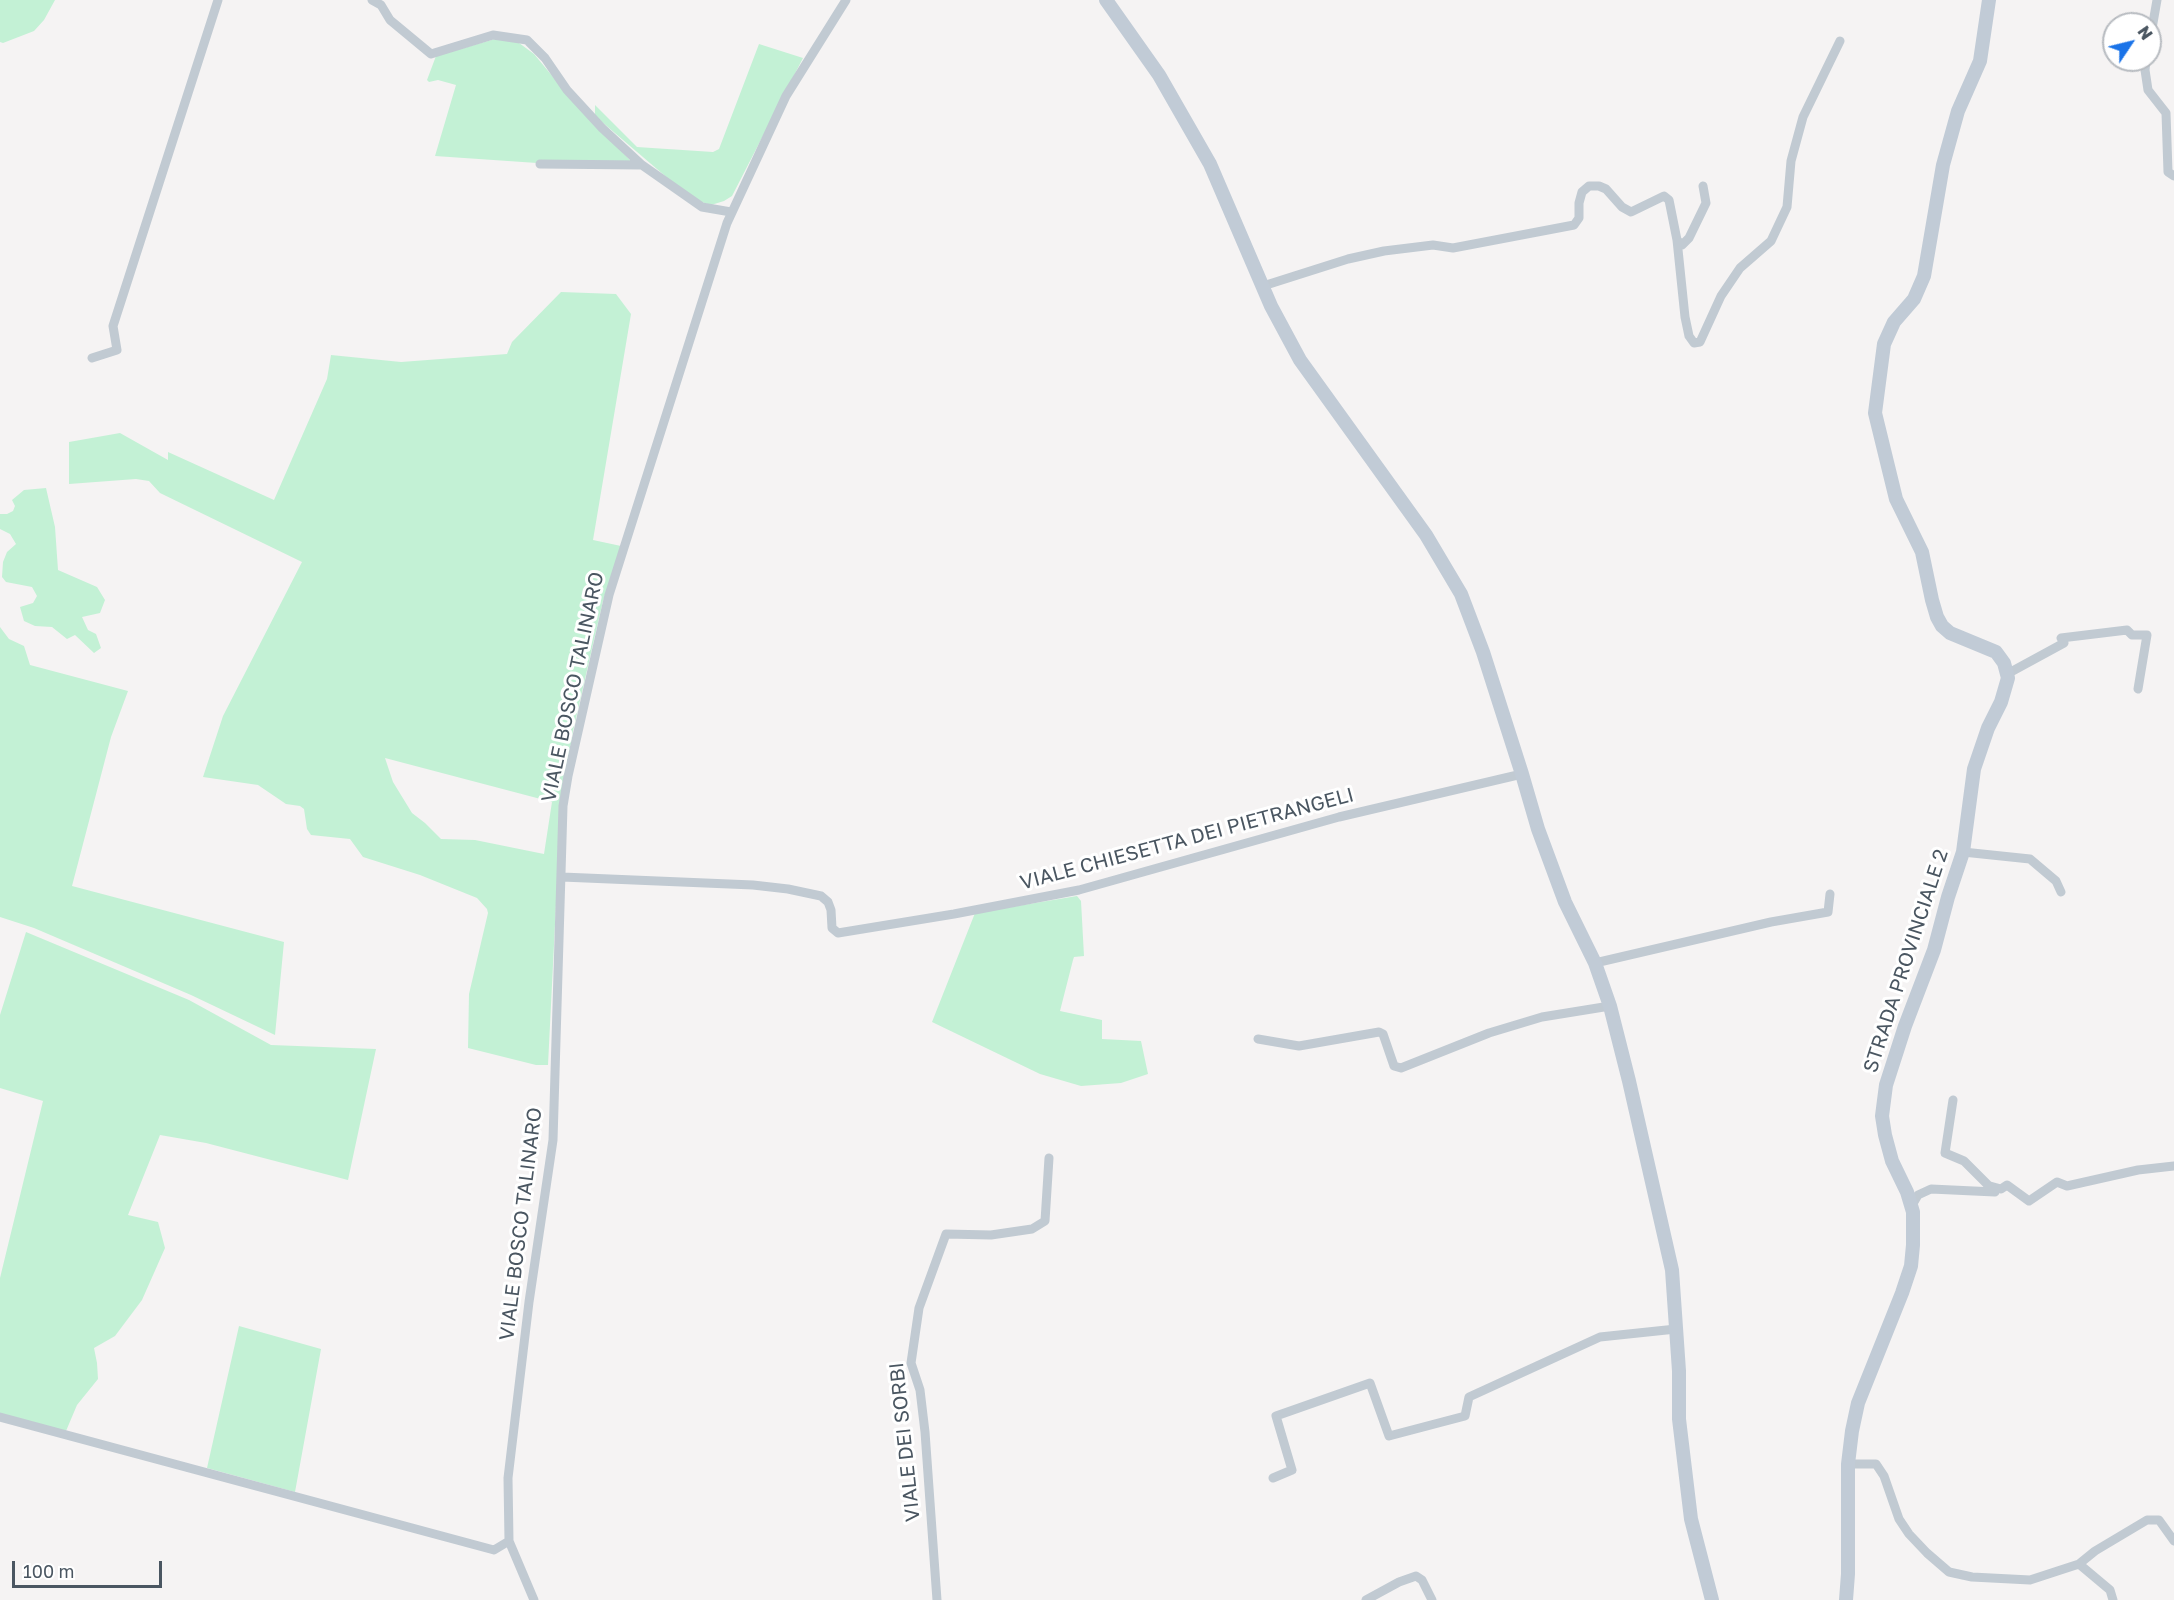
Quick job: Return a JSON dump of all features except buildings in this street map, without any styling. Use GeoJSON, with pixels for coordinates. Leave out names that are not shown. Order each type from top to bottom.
{"type":"FeatureCollection","features":[{"type":"Feature","properties":{"kind":"main road"},"geometry":{"type":"LineString","coordinates":[[1106,0],[1159,75],[1210,164],[1263,286],[1300,360],[1426,535],[1461,594],[1484,652],[1538,829],[1565,902],[1595,963],[1610,1006],[1672,1270],[1679,1371],[1679,1419],[1691,1519],[1712,1600]]}},
{"type":"Feature","properties":{"kind":"main road"},"geometry":{"type":"LineString","coordinates":[[1989,0],[1980,61],[1958,111],[1943,165],[1924,276],[1914,299],[1894,322],[1884,344],[1875,412],[1896,499],[1922,552],[1932,600],[1942,626],[1950,633],[1996,652],[2004,663],[2007,674]]}},
{"type":"Feature","properties":{"kind":"main road","name":"STRADA PROVINCIALE 2"},"geometry":{"type":"LineString","coordinates":[[1846,1600],[1848,1464],[1858,1403],[1911,1266],[1913,1228],[1911,1207],[1907,1192],[1892,1161],[1882,1116],[1886,1085],[1905,1026],[1934,950],[1963,852],[1974,769],[1988,728],[2001,702],[2008,678],[2007,674]]}},
{"type":"Feature","properties":{"kind":"street"},"geometry":{"type":"LineString","coordinates":[[92,358],[117,350],[113,326],[218,0]]}},
{"type":"Feature","properties":{"kind":"street","name":"VIALE BOSCO TALINARO"},"geometry":{"type":"LineString","coordinates":[[534,1600],[509,1541],[508,1478],[529,1302],[553,1140],[563,806],[568,776],[609,595],[731,212],[786,96],[846,0]]}},
{"type":"Feature","properties":{"kind":"street"},"geometry":{"type":"LineString","coordinates":[[379,2],[390,20],[431,54],[493,35],[527,40],[545,58],[567,90],[602,128],[642,165],[702,207],[731,212]]}},
{"type":"Feature","properties":{"kind":"street"},"geometry":{"type":"LineString","coordinates":[[1263,286],[1348,259],[1383,251],[1433,245],[1453,248],[1574,225],[1579,218],[1582,192],[1589,186],[1599,186],[1606,189],[1622,207],[1631,212],[1664,196],[1669,200],[1677,240],[1684,317],[1689,336],[1694,344],[1700,342],[1721,296],[1740,268],[1771,241],[1787,207],[1791,161],[1803,117],[1840,41]]}},
{"type":"Feature","properties":{"kind":"street"},"geometry":{"type":"LineString","coordinates":[[2145,72],[2148,90],[2166,113],[2168,172],[2174,176]]}},
{"type":"Feature","properties":{"kind":"street"},"geometry":{"type":"LineString","coordinates":[[540,164],[642,165]]}},
{"type":"Feature","properties":{"kind":"street"},"geometry":{"type":"LineString","coordinates":[[1677,240],[1682,245],[1689,238],[1706,203],[1703,186]]}},
{"type":"Feature","properties":{"kind":"street"},"geometry":{"type":"LineString","coordinates":[[2007,674],[2064,643],[2061,638],[2127,630],[2132,634],[2147,635],[2138,689]]}},
{"type":"Feature","properties":{"kind":"street","name":"VIALE CHIESETTA DEI PIETRANGELI"},"geometry":{"type":"LineString","coordinates":[[562,877],[753,885],[788,889],[821,896],[828,902],[832,928],[838,933],[1078,890],[1350,815],[1522,774]]}},
{"type":"Feature","properties":{"kind":"street"},"geometry":{"type":"LineString","coordinates":[[1963,852],[2030,859],[2056,881],[2061,892]]}},
{"type":"Feature","properties":{"kind":"street"},"geometry":{"type":"LineString","coordinates":[[1595,963],[1771,922],[1828,912],[1830,894]]}},
{"type":"Feature","properties":{"kind":"street"},"geometry":{"type":"LineString","coordinates":[[1258,1040],[1299,1046],[1379,1032],[1383,1034],[1394,1066],[1401,1068],[1489,1033],[1532,1020],[1610,1006]]}},
{"type":"Feature","properties":{"kind":"street"},"geometry":{"type":"LineString","coordinates":[[1911,1207],[1918,1195],[1931,1189],[1995,1192],[1964,1161],[1945,1153],[1953,1100]]}},
{"type":"Feature","properties":{"kind":"street","name":"VIALE DEI SORBI"},"geometry":{"type":"LineString","coordinates":[[937,1600],[925,1432],[920,1389],[911,1364],[918,1308],[946,1234],[991,1235],[1032,1229],[1045,1221],[1048,1158]]}},
{"type":"Feature","properties":{"kind":"street"},"geometry":{"type":"LineString","coordinates":[[1987,1185],[2001,1189],[2007,1185],[2029,1201],[2057,1182],[2067,1186],[2138,1170],[2174,1166]]}},
{"type":"Feature","properties":{"kind":"street"},"geometry":{"type":"LineString","coordinates":[[1273,1478],[1292,1470],[1276,1416],[1370,1383],[1389,1436],[1465,1416],[1469,1397],[1600,1337],[1676,1329]]}},
{"type":"Feature","properties":{"kind":"street"},"geometry":{"type":"LineString","coordinates":[[0,1417],[494,1550],[509,1541]]}},
{"type":"Feature","properties":{"kind":"street"},"geometry":{"type":"LineString","coordinates":[[1848,1464],[1876,1464],[1884,1476],[1899,1519],[1909,1534],[1949,1572],[1972,1577],[2030,1580],[2079,1564],[2095,1551],[2147,1520],[2159,1520],[2174,1541]]}},
{"type":"Feature","properties":{"kind":"street"},"geometry":{"type":"LineString","coordinates":[[2079,1564],[2110,1590],[2113,1600]]}},
{"type":"Feature","properties":{"kind":"street"},"geometry":{"type":"LineString","coordinates":[[1366,1600],[1399,1582],[1416,1576],[1422,1580],[1432,1600]]}},
{"type":"Feature","properties":{"kind":"green space"},"geometry":{"type":"Polygon","coordinates":[[[0,0],[55,0],[44,20],[34,31],[3,43],[0,42],[0,0]]]}},
{"type":"Feature","properties":{"kind":"green space"},"geometry":{"type":"Polygon","coordinates":[[[495,39],[515,40],[534,54],[582,112],[631,161],[537,163],[435,156],[456,85],[438,80],[429,82],[427,80],[436,56],[495,39]]]}},
{"type":"Feature","properties":{"kind":"green space"},"geometry":{"type":"Polygon","coordinates":[[[759,44],[803,58],[732,196],[724,201],[711,205],[692,199],[595,116],[595,105],[637,147],[713,152],[719,149],[759,44]]]}},
{"type":"Feature","properties":{"kind":"green space"},"geometry":{"type":"Polygon","coordinates":[[[561,292],[616,294],[631,314],[593,540],[621,546],[603,601],[573,731],[561,804],[548,1065],[536,1065],[468,1048],[469,994],[488,913],[477,898],[420,875],[363,857],[350,839],[311,835],[307,829],[304,809],[300,806],[286,804],[258,785],[203,777],[223,716],[302,562],[160,493],[149,481],[136,479],[69,484],[69,442],[120,433],[168,460],[168,452],[274,500],[327,379],[331,355],[401,362],[507,354],[512,342],[561,292]],[[385,758],[393,782],[412,813],[441,839],[475,840],[544,854],[552,802],[385,758]]]}},
{"type":"Feature","properties":{"kind":"green space"},"geometry":{"type":"Polygon","coordinates":[[[46,488],[55,527],[58,570],[97,587],[105,600],[100,613],[82,617],[88,630],[96,634],[101,648],[94,653],[75,635],[67,639],[52,627],[35,626],[24,621],[20,607],[33,603],[37,596],[32,587],[6,582],[2,577],[3,562],[7,552],[16,544],[10,534],[0,529],[0,514],[13,511],[15,506],[12,500],[24,490],[46,488]]]}},
{"type":"Feature","properties":{"kind":"green space"},"geometry":{"type":"Polygon","coordinates":[[[0,627],[9,639],[24,646],[30,665],[128,691],[111,737],[72,886],[284,942],[275,1035],[191,995],[34,928],[0,917],[0,627]]]}},
{"type":"Feature","properties":{"kind":"green space"},"geometry":{"type":"Polygon","coordinates":[[[1077,896],[1081,901],[1084,956],[1074,957],[1060,1011],[1102,1020],[1102,1039],[1141,1041],[1148,1074],[1121,1083],[1081,1086],[1040,1074],[932,1022],[975,913],[1077,896]]]}},
{"type":"Feature","properties":{"kind":"green space"},"geometry":{"type":"Polygon","coordinates":[[[26,932],[189,1000],[271,1045],[376,1049],[348,1180],[206,1143],[160,1135],[128,1215],[158,1222],[165,1248],[142,1300],[115,1336],[94,1348],[98,1379],[77,1405],[66,1431],[0,1414],[0,1278],[43,1101],[0,1088],[0,1015],[26,932]]]}},
{"type":"Feature","properties":{"kind":"green space"},"geometry":{"type":"Polygon","coordinates":[[[239,1326],[321,1349],[295,1492],[207,1468],[239,1326]]]}}]}
